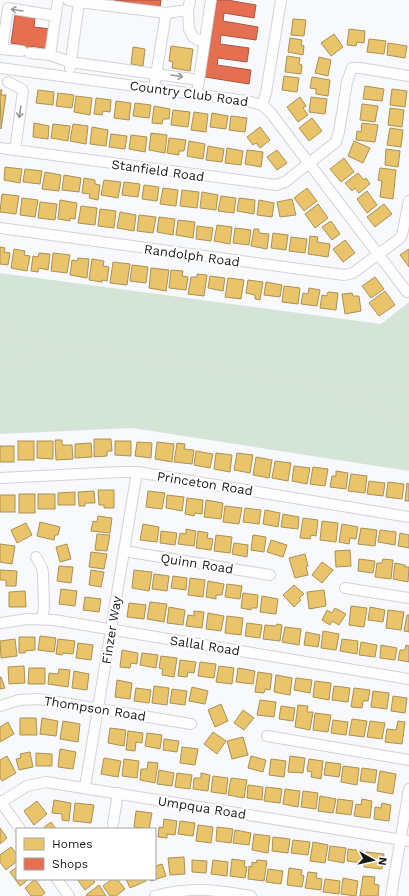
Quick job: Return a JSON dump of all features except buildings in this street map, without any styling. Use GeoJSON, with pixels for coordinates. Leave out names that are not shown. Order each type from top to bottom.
{"type":"FeatureCollection","features":[{"type":"Feature","properties":{"kind":"street"},"geometry":{"type":"LineString","coordinates":[[50,55],[58,0]]}},
{"type":"Feature","properties":{"kind":"street"},"geometry":{"type":"LineString","coordinates":[[68,0],[166,13],[188,10]]}},
{"type":"Feature","properties":{"kind":"street"},"geometry":{"type":"LineString","coordinates":[[190,0],[188,10],[189,29],[192,37],[204,43]]}},
{"type":"Feature","properties":{"kind":"street"},"geometry":{"type":"LineString","coordinates":[[196,94],[211,0]]}},
{"type":"Feature","properties":{"kind":"street"},"geometry":{"type":"LineString","coordinates":[[262,104],[266,92],[281,0]]}},
{"type":"Feature","properties":{"kind":"street"},"geometry":{"type":"LineString","coordinates":[[68,77],[79,2]]}},
{"type":"Feature","properties":{"kind":"street"},"geometry":{"type":"LineString","coordinates":[[56,16],[8,8],[1,49],[50,55],[70,62],[199,80]]}},
{"type":"Feature","properties":{"kind":"street"},"geometry":{"type":"LineString","coordinates":[[154,88],[166,13]]}},
{"type":"Feature","properties":{"kind":"street"},"geometry":{"type":"LineString","coordinates":[[5,68],[4,83],[22,89],[23,92],[15,150]]}},
{"type":"Feature","properties":{"kind":"street","name":"Country Club Road"},"geometry":{"type":"LineString","coordinates":[[5,68],[262,104],[270,112],[407,292]]}},
{"type":"Feature","properties":{"kind":"street","name":"Stanfield Road"},"geometry":{"type":"LineString","coordinates":[[0,148],[272,185],[281,184],[310,164],[336,142],[347,82],[352,68],[409,76]]}},
{"type":"Feature","properties":{"kind":"street","name":"Randolph Road"},"geometry":{"type":"LineString","coordinates":[[0,228],[344,275],[352,273],[399,239],[402,235],[409,201]]}},
{"type":"Feature","properties":{"kind":"street","name":"Princeton Road"},"geometry":{"type":"LineString","coordinates":[[0,478],[137,472],[409,517]]}},
{"type":"Feature","properties":{"kind":"street","name":"Finzer Way"},"geometry":{"type":"LineString","coordinates":[[85,787],[137,472]]}},
{"type":"Feature","properties":{"kind":"street","name":"Quinn Road"},"geometry":{"type":"LineString","coordinates":[[124,551],[270,575]]}},
{"type":"Feature","properties":{"kind":"street"},"geometry":{"type":"LineString","coordinates":[[36,557],[43,571],[44,608],[42,619]]}},
{"type":"Feature","properties":{"kind":"street"},"geometry":{"type":"LineString","coordinates":[[345,588],[409,598]]}},
{"type":"Feature","properties":{"kind":"street","name":"Sallal Road"},"geometry":{"type":"LineString","coordinates":[[0,623],[16,620],[42,619],[409,679]]}},
{"type":"Feature","properties":{"kind":"street","name":"Thompson Road"},"geometry":{"type":"LineString","coordinates":[[0,706],[19,700],[39,699],[191,724]]}},
{"type":"Feature","properties":{"kind":"street"},"geometry":{"type":"LineString","coordinates":[[267,736],[409,760]]}},
{"type":"Feature","properties":{"kind":"street","name":"Umpqua Road"},"geometry":{"type":"LineString","coordinates":[[0,802],[21,789],[40,782],[46,782],[85,787],[405,840]]}},
{"type":"Feature","properties":{"kind":"street"},"geometry":{"type":"LineString","coordinates":[[391,896],[405,840],[409,789]]}},
{"type":"Feature","properties":{"kind":"street"},"geometry":{"type":"LineString","coordinates":[[113,824],[118,793]]}},
{"type":"Feature","properties":{"kind":"street"},"geometry":{"type":"LineString","coordinates":[[0,802],[19,828]]}},
{"type":"Feature","properties":{"kind":"street"},"geometry":{"type":"LineString","coordinates":[[58,880],[69,896]]}},
{"type":"Feature","properties":{"kind":"street"},"geometry":{"type":"LineString","coordinates":[[155,896],[174,891],[197,889],[210,889],[251,896]]}},
{"type":"Feature","properties":{"kind":"path"},"geometry":{"type":"LineString","coordinates":[[0,323],[11,337],[17,340],[61,348],[212,367],[300,381],[336,391],[349,391],[363,386],[382,386],[409,389]]}},
{"type":"Feature","properties":{"kind":"path"},"geometry":{"type":"LineString","coordinates":[[0,366],[14,364],[61,348]]}},
{"type":"Feature","properties":{"kind":"path"},"geometry":{"type":"LineString","coordinates":[[336,391],[349,399],[382,409],[402,421],[409,423]]}},
{"type":"Feature","properties":{"kind":"green space"},"geometry":{"type":"Polygon","coordinates":[[[0,273],[381,324],[409,302],[409,471],[132,428],[0,434],[0,273]]]}}]}
